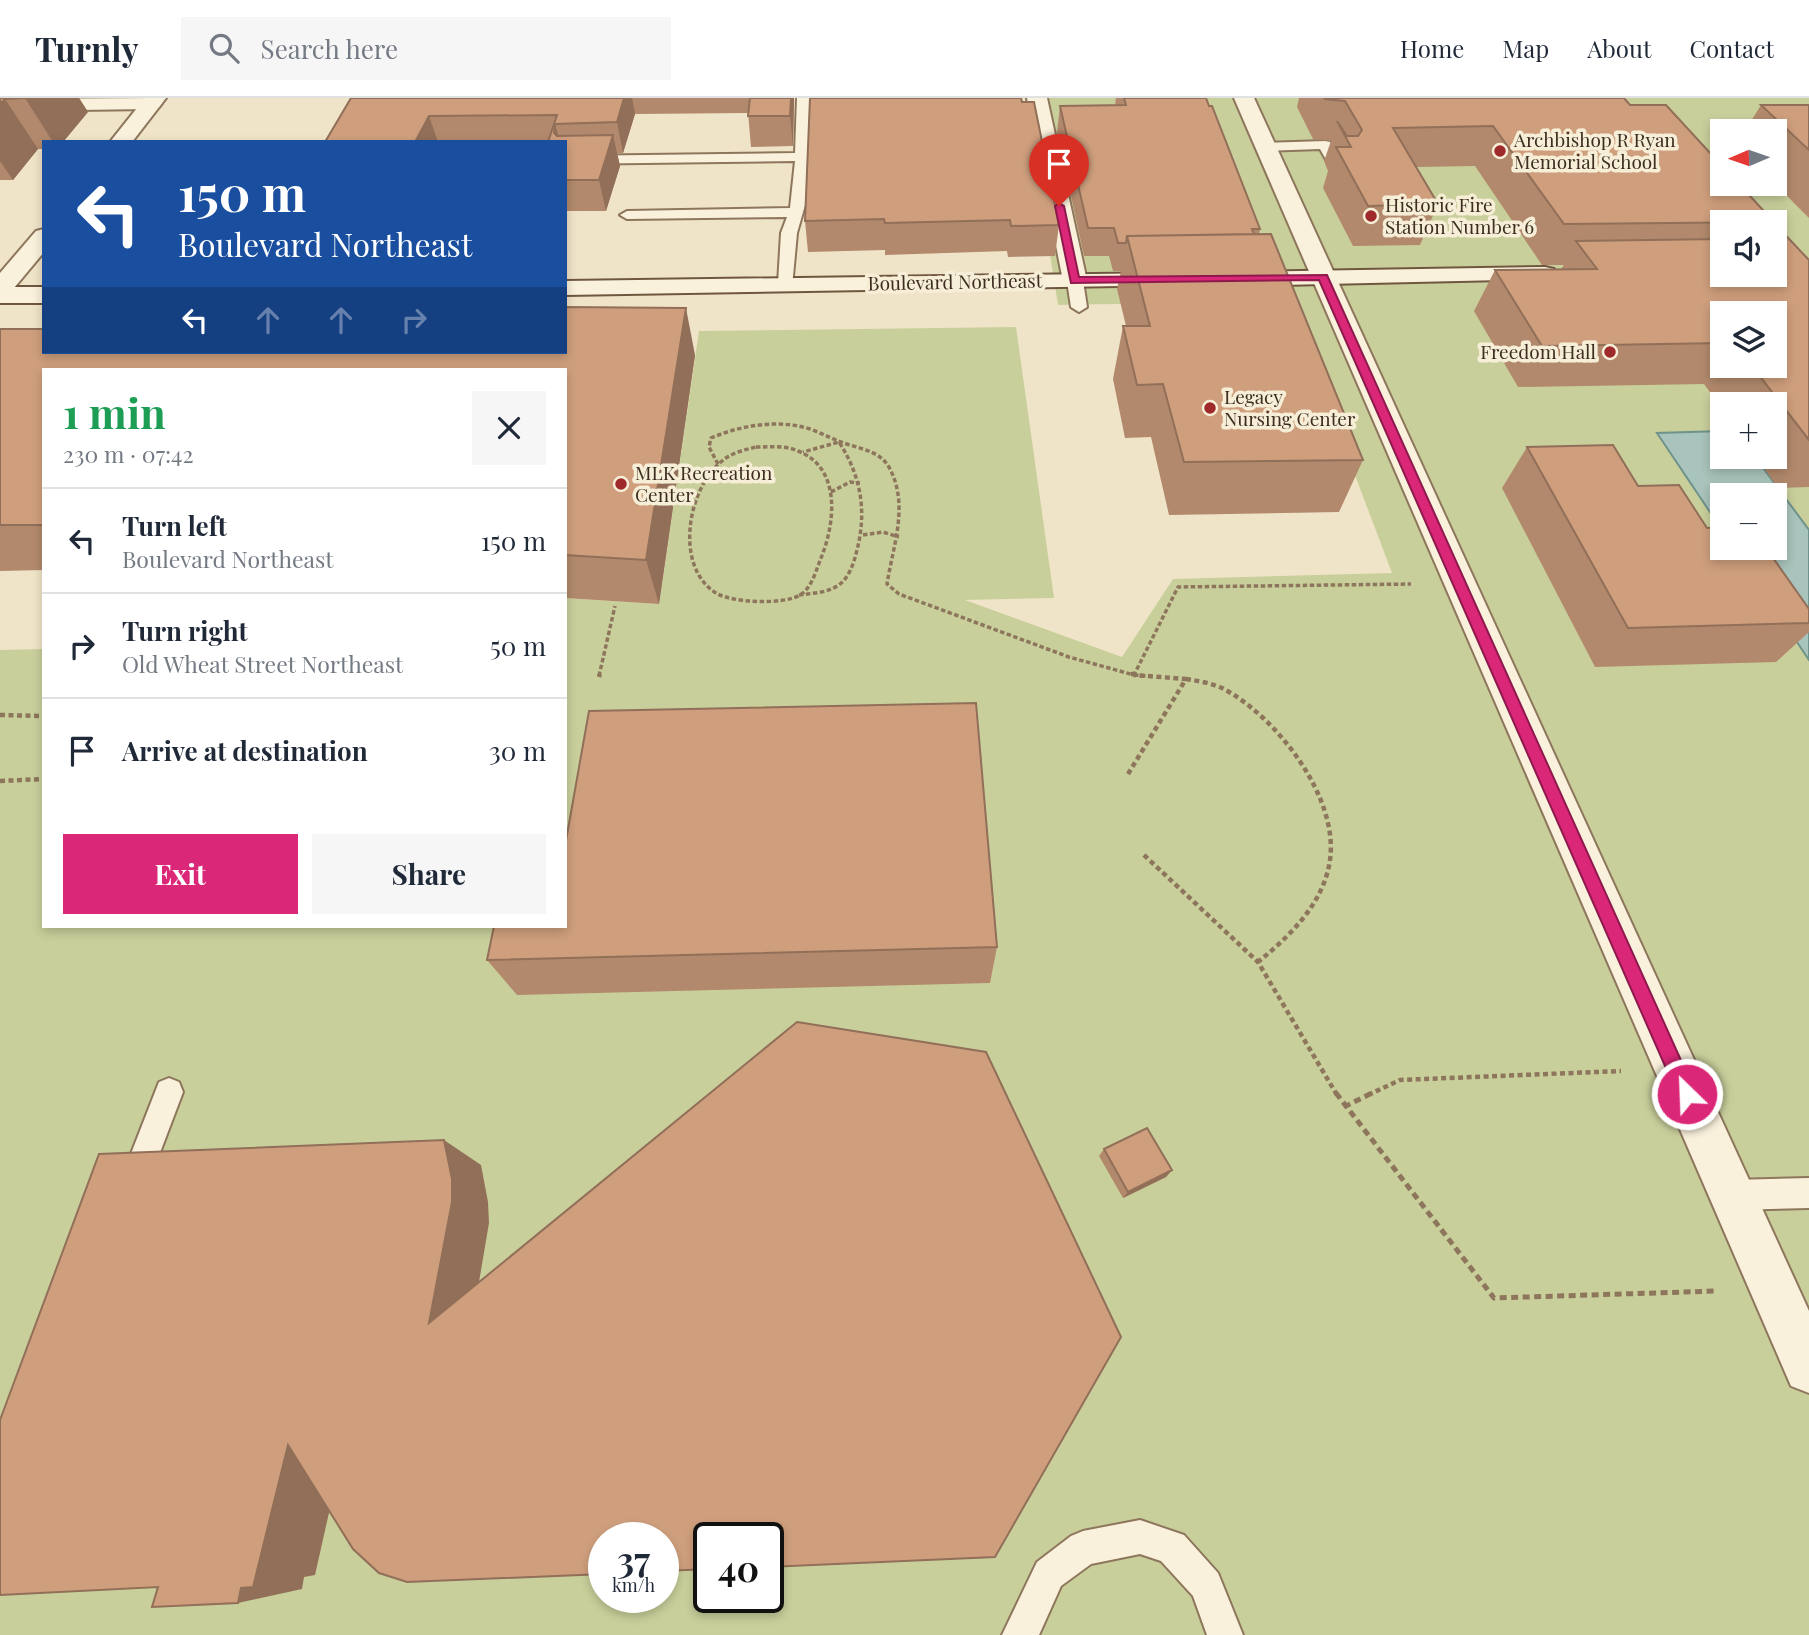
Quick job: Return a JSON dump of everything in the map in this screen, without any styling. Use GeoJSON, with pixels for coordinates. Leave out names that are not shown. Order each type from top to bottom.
{"type":"FeatureCollection","features":[{"type":"Feature","properties":{"kind":"street"},"geometry":{"type":"LineString","coordinates":[[1037,98],[1074,281]]}},
{"type":"Feature","properties":{"kind":"street"},"geometry":{"type":"LineString","coordinates":[[1244,98],[1809,1368]]}},
{"type":"Feature","properties":{"kind":"street"},"geometry":{"type":"LineString","coordinates":[[0,105],[154,101]]}},
{"type":"Feature","properties":{"kind":"street"},"geometry":{"type":"LineString","coordinates":[[123,140],[154,101]]}},
{"type":"Feature","properties":{"kind":"street"},"geometry":{"type":"LineString","coordinates":[[0,289],[42,238]]}},
{"type":"Feature","properties":{"kind":"street","name":"Boulevard Northeast"},"geometry":{"type":"LineString","coordinates":[[567,288],[1565,274]]}},
{"type":"Feature","properties":{"kind":"street"},"geometry":{"type":"LineString","coordinates":[[0,295],[42,295]]}},
{"type":"Feature","properties":{"kind":"lane"},"geometry":{"type":"LineString","coordinates":[[786,285],[789,233],[800,198],[804,98]]}},
{"type":"Feature","properties":{"kind":"lane"},"geometry":{"type":"LineString","coordinates":[[1265,147],[1325,145],[1339,171]]}},
{"type":"Feature","properties":{"kind":"lane"},"geometry":{"type":"LineString","coordinates":[[567,160],[802,157]]}},
{"type":"Feature","properties":{"kind":"lane"},"geometry":{"type":"LineString","coordinates":[[627,215],[795,212]]}},
{"type":"Feature","properties":{"kind":"lane"},"geometry":{"type":"LineString","coordinates":[[1074,281],[1079,307]]}},
{"type":"Feature","properties":{"kind":"lane"},"geometry":{"type":"LineString","coordinates":[[125,1208],[169,1092]]}},
{"type":"Feature","properties":{"kind":"lane"},"geometry":{"type":"LineString","coordinates":[[1732,1195],[1809,1193]]}},
{"type":"Feature","properties":{"kind":"lane"},"geometry":{"type":"LineString","coordinates":[[1020,1635],[1049,1574],[1083,1548],[1140,1537],[1172,1547],[1206,1585],[1225,1635]]}},
{"type":"Feature","properties":{"kind":"path"},"geometry":{"type":"LineString","coordinates":[[718,464],[709,447],[711,438],[728,430],[781,425],[805,427],[839,442],[868,449],[886,459],[894,478],[901,510],[899,537],[887,584],[899,594],[1069,657],[1134,675],[1186,679],[1219,687],[1278,734],[1316,783],[1325,804],[1330,848],[1323,884],[1305,916],[1279,945],[1258,962]]}},
{"type":"Feature","properties":{"kind":"path"},"geometry":{"type":"LineString","coordinates":[[802,452],[839,442]]}},
{"type":"Feature","properties":{"kind":"path"},"geometry":{"type":"LineString","coordinates":[[799,595],[811,581],[829,542],[831,492],[825,476],[814,461],[802,452],[781,447],[756,447],[733,453],[718,464],[694,506],[690,535],[694,566],[708,587],[721,596],[750,600],[782,599],[831,590],[844,581],[852,566],[862,536],[865,510],[852,459],[839,442]]}},
{"type":"Feature","properties":{"kind":"path"},"geometry":{"type":"LineString","coordinates":[[831,492],[850,482],[860,483]]}},
{"type":"Feature","properties":{"kind":"path"},"geometry":{"type":"LineString","coordinates":[[862,536],[883,531],[899,537]]}},
{"type":"Feature","properties":{"kind":"path"},"geometry":{"type":"LineString","coordinates":[[1134,675],[1178,587],[1459,583]]}},
{"type":"Feature","properties":{"kind":"path"},"geometry":{"type":"LineString","coordinates":[[599,677],[615,606]]}},
{"type":"Feature","properties":{"kind":"path"},"geometry":{"type":"LineString","coordinates":[[1128,774],[1186,679]]}},
{"type":"Feature","properties":{"kind":"path"},"geometry":{"type":"LineString","coordinates":[[0,716],[42,716]]}},
{"type":"Feature","properties":{"kind":"path"},"geometry":{"type":"LineString","coordinates":[[0,781],[42,779]]}},
{"type":"Feature","properties":{"kind":"path"},"geometry":{"type":"LineString","coordinates":[[1144,855],[1258,962],[1344,1107],[1494,1298],[1774,1289]]}},
{"type":"Feature","properties":{"kind":"path"},"geometry":{"type":"LineString","coordinates":[[1344,1107],[1400,1080],[1675,1068]]}},
{"type":"Feature","properties":{"kind":"green space"},"geometry":{"type":"Polygon","coordinates":[[[1025,98],[1809,98],[1809,1635],[0,1635],[0,650],[42,649],[42,928],[567,928],[567,598],[659,604],[699,331],[1016,327],[1054,598],[965,600],[1122,657],[1173,579],[1392,573],[1289,301],[1058,305],[1025,98]]]}},
{"type":"Feature","properties":{"kind":"water"},"geometry":{"type":"Polygon","coordinates":[[[1710,431],[1710,469],[1764,469],[1774,483],[1710,483],[1710,512],[1657,433],[1710,431]]]}},
{"type":"Feature","properties":{"kind":"water"},"geometry":{"type":"Polygon","coordinates":[[[1787,500],[1809,530],[1809,660],[1742,560],[1787,560],[1787,500]]]}},
{"type":"Feature","properties":{"kind":"building"},"geometry":{"type":"Polygon","coordinates":[[[351,98],[624,98],[617,122],[555,124],[554,133],[557,136],[613,135],[599,180],[567,180],[567,140],[549,140],[557,115],[429,116],[416,140],[326,140],[351,98]]]}},
{"type":"Feature","properties":{"kind":"building"},"geometry":{"type":"Polygon","coordinates":[[[750,98],[791,98],[790,116],[748,116],[750,98]]]}},
{"type":"Feature","properties":{"kind":"building"},"geometry":{"type":"Polygon","coordinates":[[[810,98],[1021,98],[1022,102],[1034,102],[1059,225],[1011,226],[1010,220],[885,223],[884,219],[805,221],[810,98]]]}},
{"type":"Feature","properties":{"kind":"building"},"geometry":{"type":"Polygon","coordinates":[[[1124,98],[1206,98],[1209,106],[1212,106],[1260,229],[1252,229],[1254,234],[1127,236],[1126,243],[1118,243],[1114,228],[1088,228],[1060,106],[1126,105],[1124,98]]]}},
{"type":"Feature","properties":{"kind":"building"},"geometry":{"type":"Polygon","coordinates":[[[1624,98],[1630,105],[1666,105],[1710,153],[1710,196],[1750,196],[1763,210],[1710,210],[1710,223],[1564,224],[1493,126],[1393,128],[1438,204],[1368,206],[1336,147],[1351,147],[1337,121],[1347,136],[1358,136],[1362,130],[1345,101],[1325,99],[1624,98]]]}},
{"type":"Feature","properties":{"kind":"building"},"geometry":{"type":"Polygon","coordinates":[[[1761,105],[1809,105],[1809,150],[1787,129],[1787,119],[1776,119],[1761,105]]]}},
{"type":"Feature","properties":{"kind":"building"},"geometry":{"type":"Polygon","coordinates":[[[1271,234],[1363,460],[1184,462],[1163,384],[1137,385],[1123,326],[1150,326],[1127,236],[1271,234]]]}},
{"type":"Feature","properties":{"kind":"building"},"geometry":{"type":"Polygon","coordinates":[[[1787,237],[1809,260],[1809,440],[1787,411],[1787,392],[1772,392],[1761,378],[1787,378],[1787,301],[1710,301],[1710,343],[1542,346],[1495,270],[1597,269],[1576,241],[1710,239],[1710,287],[1787,287],[1787,237]]]}},
{"type":"Feature","properties":{"kind":"building"},"geometry":{"type":"Polygon","coordinates":[[[567,307],[686,308],[646,560],[567,555],[567,368],[42,368],[42,525],[0,525],[0,329],[42,329],[42,354],[567,354],[567,307]]]}},
{"type":"Feature","properties":{"kind":"building"},"geometry":{"type":"Polygon","coordinates":[[[1613,445],[1638,486],[1679,485],[1707,528],[1710,528],[1710,560],[1774,560],[1809,609],[1809,623],[1628,628],[1527,447],[1613,445]]]}},
{"type":"Feature","properties":{"kind":"building"},"geometry":{"type":"Polygon","coordinates":[[[976,703],[997,947],[487,960],[494,928],[567,928],[567,835],[589,711],[976,703]]]}},
{"type":"Feature","properties":{"kind":"building"},"geometry":{"type":"Polygon","coordinates":[[[797,1022],[986,1052],[1121,1337],[995,1557],[784,1566],[784,1522],[693,1522],[693,1570],[679,1570],[679,1522],[588,1522],[588,1575],[407,1582],[379,1573],[353,1549],[288,1445],[253,1587],[241,1588],[238,1603],[152,1607],[158,1587],[0,1595],[0,1420],[99,1154],[444,1140],[452,1179],[452,1202],[429,1323],[797,1022]]]}},
{"type":"Feature","properties":{"kind":"building"},"geometry":{"type":"Polygon","coordinates":[[[1147,1128],[1172,1170],[1128,1192],[1104,1149],[1147,1128]]]}},
{"type":"Feature","properties":{"kind":"place","name":"Archbishop R Ryan Memorial School"},"geometry":{"type":"Point","coordinates":[1500,151]}},
{"type":"Feature","properties":{"kind":"place","name":"Historic Fire Station Number 6"},"geometry":{"type":"Point","coordinates":[1371,216]}},
{"type":"Feature","properties":{"kind":"place","name":"Freedom Hall"},"geometry":{"type":"Point","coordinates":[1610,352]}},
{"type":"Feature","properties":{"kind":"place","name":"Legacy Nursing Center"},"geometry":{"type":"Point","coordinates":[1210,408]}},
{"type":"Feature","properties":{"kind":"place","name":"MLK Recreation Center"},"geometry":{"type":"Point","coordinates":[621,484]}},
{"type":"Feature","properties":{"kind":"route"},"geometry":{"type":"LineString","coordinates":[[1059,206],[1074,281],[1323,277],[1687,1094]]}}]}
